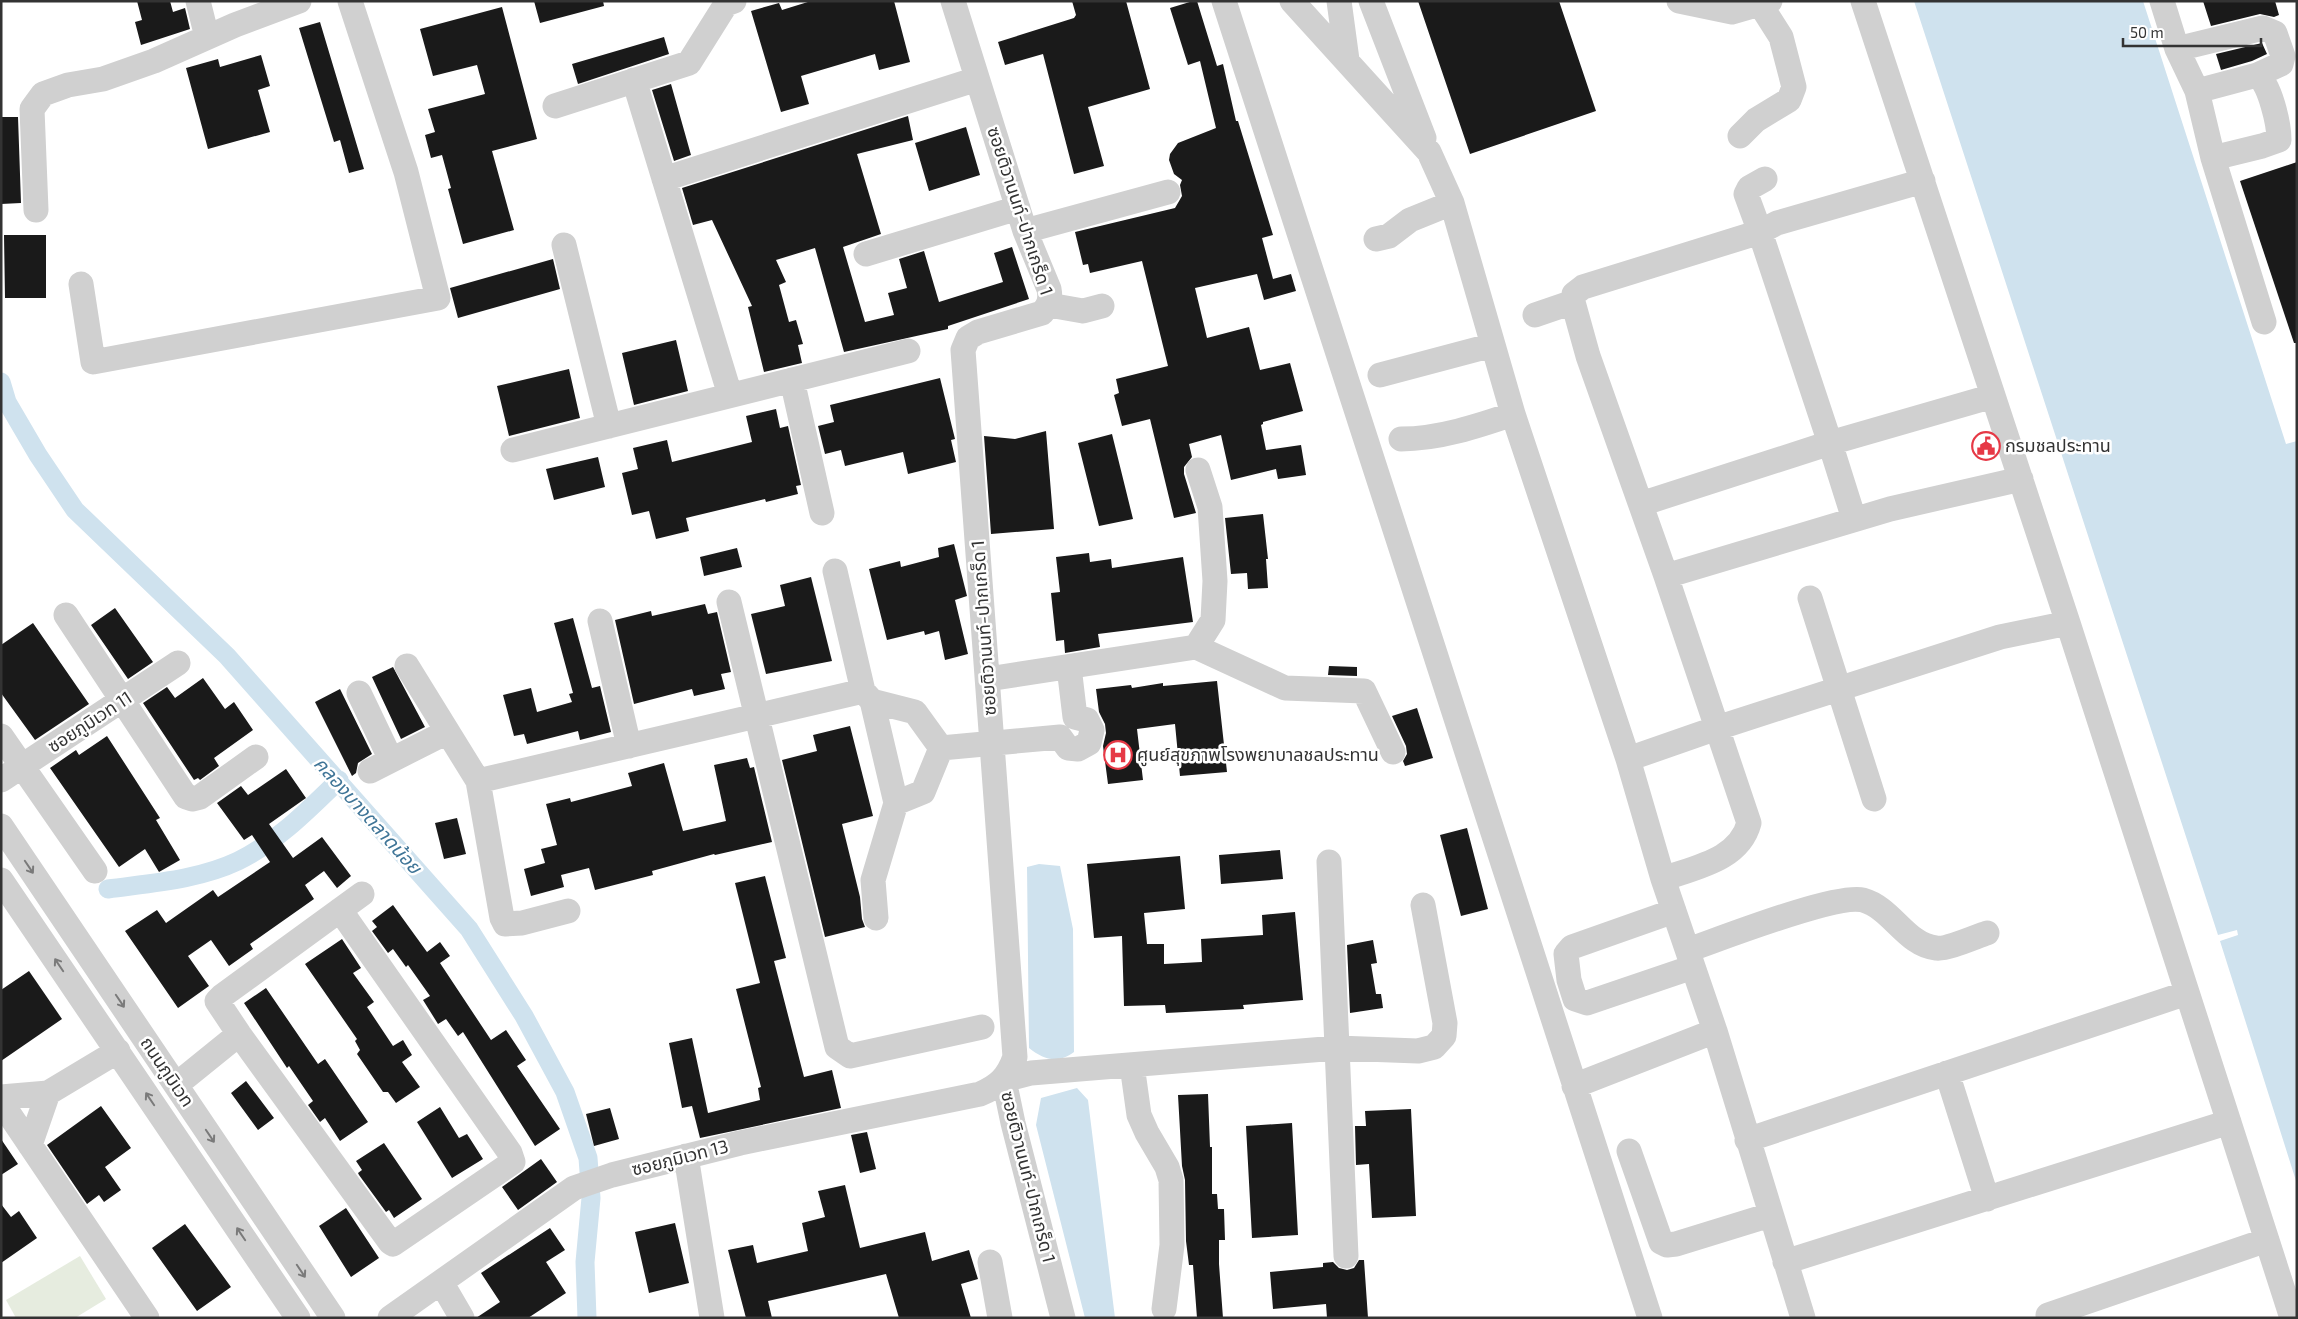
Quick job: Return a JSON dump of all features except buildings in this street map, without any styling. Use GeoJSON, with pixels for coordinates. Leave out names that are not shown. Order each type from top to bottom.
{"type":"FeatureCollection","features":[{"type":"Feature","properties":{"kind":"street"},"geometry":{"type":"LineString","coordinates":[[198,1],[207,37]]}},
{"type":"Feature","properties":{"kind":"street"},"geometry":{"type":"LineString","coordinates":[[36,210],[32,109],[44,94],[68,85],[102,79],[154,61],[207,37],[298,1]]}},
{"type":"Feature","properties":{"kind":"street"},"geometry":{"type":"LineString","coordinates":[[81,284],[93,362],[438,298],[406,172],[350,1]]}},
{"type":"Feature","properties":{"kind":"street"},"geometry":{"type":"LineString","coordinates":[[555,106],[689,63],[726,4],[734,1]]}},
{"type":"Feature","properties":{"kind":"street","name":"ซอยติวานนท์-ปากเกร็ด 1"},"geometry":{"type":"LineString","coordinates":[[952,1],[1021,219],[1049,289],[1049,305],[1042,313],[978,332],[968,338],[963,350],[1014,1057],[1004,1080],[1013,1124],[1063,1318]]}},
{"type":"Feature","properties":{"kind":"street"},"geometry":{"type":"LineString","coordinates":[[1224,1],[1650,1318]]}},
{"type":"Feature","properties":{"kind":"street"},"geometry":{"type":"LineString","coordinates":[[1292,1],[1429,152]]}},
{"type":"Feature","properties":{"kind":"street"},"geometry":{"type":"LineString","coordinates":[[1339,1],[1347,60]]}},
{"type":"Feature","properties":{"kind":"street"},"geometry":{"type":"LineString","coordinates":[[1371,1],[1429,152],[1452,203],[1513,414],[1628,759],[1663,879],[1715,1031],[1803,1318]]}},
{"type":"Feature","properties":{"kind":"street"},"geometry":{"type":"LineString","coordinates":[[1679,1],[1732,12],[1765,3],[1781,37],[1794,87],[1789,100],[1756,120],[1740,136]]}},
{"type":"Feature","properties":{"kind":"street"},"geometry":{"type":"LineString","coordinates":[[1863,1],[2068,623],[2292,1318]]}},
{"type":"Feature","properties":{"kind":"street"},"geometry":{"type":"LineString","coordinates":[[2162,1],[2177,49],[2197,91],[2212,158],[2264,322]]}},
{"type":"Feature","properties":{"kind":"street"},"geometry":{"type":"LineString","coordinates":[[2177,49],[2263,28],[2275,33],[2281,49],[2281,64],[2257,74],[2197,91]]}},
{"type":"Feature","properties":{"kind":"street"},"geometry":{"type":"LineString","coordinates":[[2212,158],[2279,140],[2274,106],[2262,78],[2257,74]]}},
{"type":"Feature","properties":{"kind":"street"},"geometry":{"type":"LineString","coordinates":[[664,179],[977,79]]}},
{"type":"Feature","properties":{"kind":"street"},"geometry":{"type":"LineString","coordinates":[[634,80],[730,396]]}},
{"type":"Feature","properties":{"kind":"street"},"geometry":{"type":"LineString","coordinates":[[1765,179],[1749,188],[1746,194],[1854,519]]}},
{"type":"Feature","properties":{"kind":"street"},"geometry":{"type":"LineString","coordinates":[[1663,879],[1728,855],[1747,833],[1749,823],[1666,576],[1588,356],[1573,302],[1574,294],[1583,287],[1760,232],[1777,223],[1922,181]]}},
{"type":"Feature","properties":{"kind":"street"},"geometry":{"type":"LineString","coordinates":[[866,254],[1021,219],[1168,192]]}},
{"type":"Feature","properties":{"kind":"street"},"geometry":{"type":"LineString","coordinates":[[1376,239],[1389,236],[1410,220],[1452,203]]}},
{"type":"Feature","properties":{"kind":"street"},"geometry":{"type":"LineString","coordinates":[[564,245],[609,426]]}},
{"type":"Feature","properties":{"kind":"street"},"geometry":{"type":"LineString","coordinates":[[1535,315],[1573,302]]}},
{"type":"Feature","properties":{"kind":"street"},"geometry":{"type":"LineString","coordinates":[[1049,305],[1083,311],[1102,306]]}},
{"type":"Feature","properties":{"kind":"street"},"geometry":{"type":"LineString","coordinates":[[1380,375],[1493,345]]}},
{"type":"Feature","properties":{"kind":"street"},"geometry":{"type":"LineString","coordinates":[[513,450],[908,351]]}},
{"type":"Feature","properties":{"kind":"street"},"geometry":{"type":"LineString","coordinates":[[792,380],[822,513]]}},
{"type":"Feature","properties":{"kind":"street"},"geometry":{"type":"LineString","coordinates":[[1641,504],[1830,443],[1994,396]]}},
{"type":"Feature","properties":{"kind":"street"},"geometry":{"type":"LineString","coordinates":[[1401,439],[1415,439],[1476,426],[1513,414]]}},
{"type":"Feature","properties":{"kind":"street"},"geometry":{"type":"LineString","coordinates":[[1196,648],[1213,620],[1215,581],[1210,507],[1198,470]]}},
{"type":"Feature","properties":{"kind":"street"},"geometry":{"type":"LineString","coordinates":[[1666,576],[1854,519],[2020,479]]}},
{"type":"Feature","properties":{"kind":"street"},"geometry":{"type":"LineString","coordinates":[[835,570],[896,803],[873,880],[876,918]]}},
{"type":"Feature","properties":{"kind":"street"},"geometry":{"type":"LineString","coordinates":[[1810,598],[1874,799]]}},
{"type":"Feature","properties":{"kind":"street"},"geometry":{"type":"LineString","coordinates":[[729,602],[837,1047],[850,1056],[982,1026]]}},
{"type":"Feature","properties":{"kind":"street"},"geometry":{"type":"LineString","coordinates":[[66,615],[186,797],[192,799],[200,797],[256,757]]}},
{"type":"Feature","properties":{"kind":"street"},"geometry":{"type":"LineString","coordinates":[[600,621],[629,746]]}},
{"type":"Feature","properties":{"kind":"street"},"geometry":{"type":"LineString","coordinates":[[1628,759],[1717,728],[2000,637],[2068,623]]}},
{"type":"Feature","properties":{"kind":"street"},"geometry":{"type":"LineString","coordinates":[[988,679],[1196,648],[1285,688],[1364,691],[1393,752]]}},
{"type":"Feature","properties":{"kind":"street","name":"ซอยภูมิเวท 11"},"geometry":{"type":"LineString","coordinates":[[1,780],[123,702],[178,663]]}},
{"type":"Feature","properties":{"kind":"street"},"geometry":{"type":"LineString","coordinates":[[406,666],[478,781],[502,918],[505,924],[522,923],[568,911]]}},
{"type":"Feature","properties":{"kind":"street"},"geometry":{"type":"LineString","coordinates":[[941,748],[1060,737],[1068,748],[1078,750],[1089,743],[1092,730],[1087,720],[1075,717],[1069,667]]}},
{"type":"Feature","properties":{"kind":"street"},"geometry":{"type":"LineString","coordinates":[[359,693],[381,765],[447,732]]}},
{"type":"Feature","properties":{"kind":"street"},"geometry":{"type":"LineString","coordinates":[[478,781],[756,716],[867,696],[914,712],[941,748]]}},
{"type":"Feature","properties":{"kind":"street"},"geometry":{"type":"LineString","coordinates":[[1,736],[95,870]]}},
{"type":"Feature","properties":{"kind":"street"},"geometry":{"type":"LineString","coordinates":[[896,803],[923,792],[941,748]]}},
{"type":"Feature","properties":{"kind":"street","name":"ถนนภูมิเวท"},"geometry":{"type":"LineString","coordinates":[[1,826],[333,1318]]}},
{"type":"Feature","properties":{"kind":"street"},"geometry":{"type":"LineString","coordinates":[[1329,862],[1346,1256]]}},
{"type":"Feature","properties":{"kind":"street","name":"ถนนภูมิเวท"},"geometry":{"type":"LineString","coordinates":[[1,880],[298,1318]]}},
{"type":"Feature","properties":{"kind":"street"},"geometry":{"type":"LineString","coordinates":[[340,910],[510,1153],[513,1162],[397,1243],[390,1242],[217,1001],[340,910],[362,894]]}},
{"type":"Feature","properties":{"kind":"street"},"geometry":{"type":"LineString","coordinates":[[1674,911],[1572,946],[1566,954],[1569,980],[1575,998],[1587,1004],[1690,958],[1829,902],[1863,900],[1888,915],[1919,943],[1937,949],[1987,933]]}},
{"type":"Feature","properties":{"kind":"street","name":"ซอยภูมิเวท 13"},"geometry":{"type":"LineString","coordinates":[[390,1318],[574,1188],[612,1175],[686,1156],[980,1094],[996,1087],[1004,1080],[1031,1073],[1336,1048],[1418,1052],[1434,1047],[1444,1036],[1444,1023],[1423,905]]}},
{"type":"Feature","properties":{"kind":"street"},"geometry":{"type":"LineString","coordinates":[[1747,1140],[2187,993]]}},
{"type":"Feature","properties":{"kind":"street"},"geometry":{"type":"LineString","coordinates":[[1574,1086],[1715,1031]]}},
{"type":"Feature","properties":{"kind":"street"},"geometry":{"type":"LineString","coordinates":[[176,1085],[239,1034]]}},
{"type":"Feature","properties":{"kind":"street"},"geometry":{"type":"LineString","coordinates":[[1,1097],[48,1093],[118,1052]]}},
{"type":"Feature","properties":{"kind":"street"},"geometry":{"type":"LineString","coordinates":[[1132,1065],[1139,1115],[1146,1134],[1167,1167],[1171,1180],[1172,1245],[1164,1309]]}},
{"type":"Feature","properties":{"kind":"street"},"geometry":{"type":"LineString","coordinates":[[1947,1073],[1987,1198]]}},
{"type":"Feature","properties":{"kind":"street"},"geometry":{"type":"LineString","coordinates":[[30,1145],[48,1093]]}},
{"type":"Feature","properties":{"kind":"street"},"geometry":{"type":"LineString","coordinates":[[1,1102],[137,1314]]}},
{"type":"Feature","properties":{"kind":"street"},"geometry":{"type":"LineString","coordinates":[[1785,1262],[2229,1122]]}},
{"type":"Feature","properties":{"kind":"street"},"geometry":{"type":"LineString","coordinates":[[1628,1151],[1661,1242],[1667,1245],[1676,1244],[1770,1215]]}},
{"type":"Feature","properties":{"kind":"street"},"geometry":{"type":"LineString","coordinates":[[686,1156],[712,1318]]}},
{"type":"Feature","properties":{"kind":"street"},"geometry":{"type":"LineString","coordinates":[[2048,1314],[2267,1240]]}},
{"type":"Feature","properties":{"kind":"street"},"geometry":{"type":"LineString","coordinates":[[990,1262],[1000,1318]]}},
{"type":"Feature","properties":{"kind":"street"},"geometry":{"type":"LineString","coordinates":[[441,1282],[462,1318]]}},
{"type":"Feature","properties":{"kind":"shaded area"},"geometry":{"type":"Polygon","coordinates":[[[80,1256],[106,1299],[75,1318],[16,1318],[6,1300],[80,1256]]]}},
{"type":"Feature","properties":{"kind":"water"},"geometry":{"type":"Polygon","coordinates":[[[1914,1],[2143,1],[2286,444],[2297,441],[2297,1184],[2220,941],[2238,935],[2237,930],[2218,935],[1914,1]]]}},
{"type":"Feature","properties":{"kind":"water"},"geometry":{"type":"Polygon","coordinates":[[[1039,864],[1060,866],[1073,929],[1074,1052],[1057,1059],[1046,1058],[1029,1048],[1027,867],[1039,864]]]}},
{"type":"Feature","properties":{"kind":"water"},"geometry":{"type":"Polygon","coordinates":[[[1077,1088],[1088,1100],[1115,1318],[1085,1318],[1036,1125],[1041,1098],[1077,1088]]]}},
{"type":"Feature","properties":{"kind":"waterway","name":"คลองบางตลาดน้อย"},"geometry":{"type":"LineString","coordinates":[[1,382],[7,402],[38,455],[75,510],[227,656],[469,929],[524,1016],[565,1092],[588,1158],[591,1198],[585,1262],[587,1318]]}},
{"type":"Feature","properties":{"kind":"waterway"},"geometry":{"type":"LineString","coordinates":[[108,889],[191,877],[238,861],[279,835],[339,780]]}},
{"type":"Feature","properties":{"kind":"place","name":"กรมชลประทาน"},"geometry":{"type":"Point","coordinates":[1986,446]}},
{"type":"Feature","properties":{"kind":"place","name":"ศูนย์สุขภาพโรงพยาบาลชลประทาน"},"geometry":{"type":"Point","coordinates":[1118,755]}}]}
